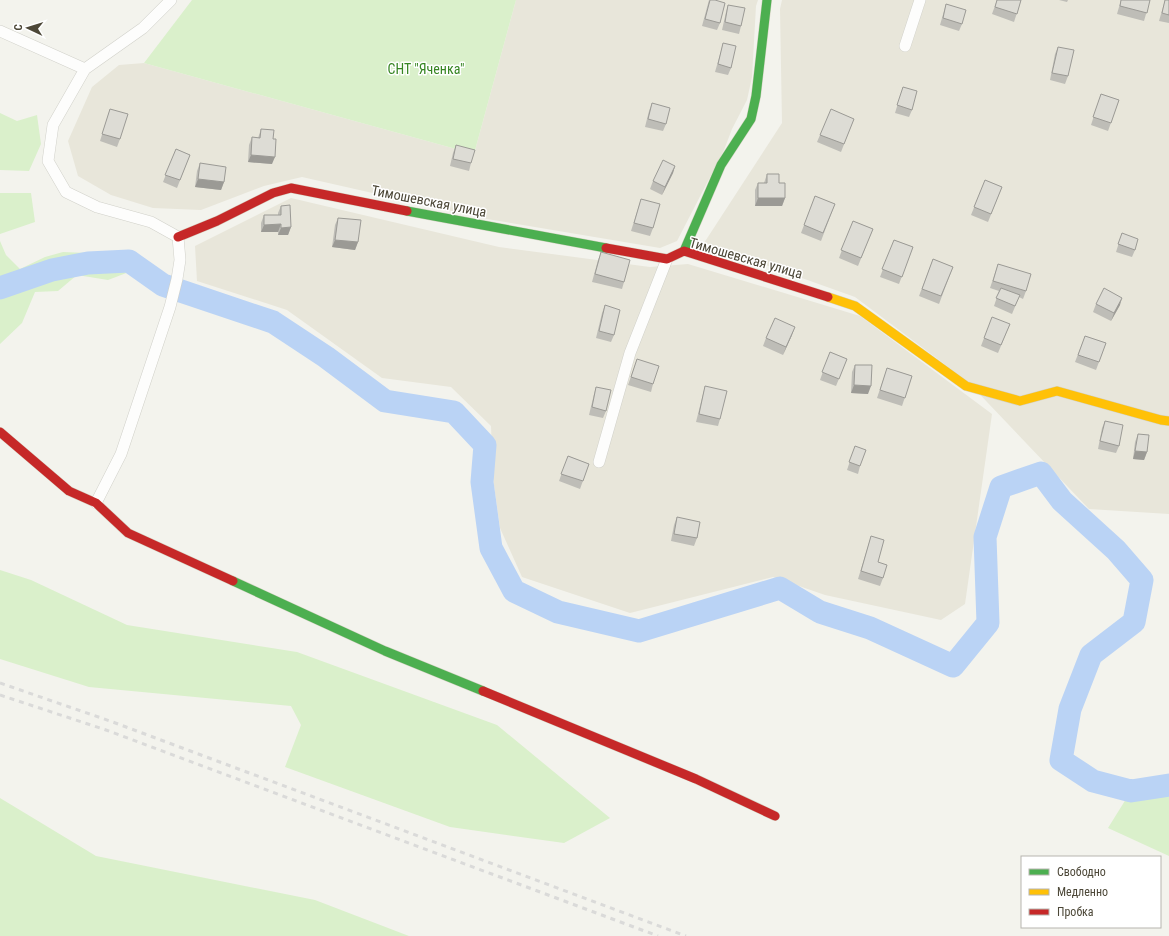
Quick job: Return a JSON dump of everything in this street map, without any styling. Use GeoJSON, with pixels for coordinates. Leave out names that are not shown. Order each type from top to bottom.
{"type":"FeatureCollection","features":[{"type":"Feature","properties":{"kind":"street"},"geometry":{"type":"LineString","coordinates":[[96,503],[121,454],[170,307],[180,260],[178,237],[151,222],[97,207],[66,192],[48,161],[53,125],[85,69],[143,28],[171,0]]}},
{"type":"Feature","properties":{"kind":"street"},"geometry":{"type":"LineString","coordinates":[[684,251],[722,165],[751,119],[756,96],[767,0]]}},
{"type":"Feature","properties":{"kind":"street"},"geometry":{"type":"LineString","coordinates":[[905,46],[920,0]]}},
{"type":"Feature","properties":{"kind":"street"},"geometry":{"type":"LineString","coordinates":[[0,31],[85,69]]}},
{"type":"Feature","properties":{"kind":"street","name":"Тимошевская улица"},"geometry":{"type":"LineString","coordinates":[[178,237],[217,221],[273,193],[291,188],[474,224],[667,259],[684,251],[855,306],[966,386],[1020,400],[1057,391],[1169,421]]}},
{"type":"Feature","properties":{"kind":"street"},"geometry":{"type":"LineString","coordinates":[[599,462],[630,353],[667,259]]}},
{"type":"Feature","properties":{"kind":"street"},"geometry":{"type":"LineString","coordinates":[[0,432],[70,490],[96,503],[128,533],[386,651],[696,778],[775,816]]}},
{"type":"Feature","properties":{"kind":"shaded area"},"geometry":{"type":"Polygon","coordinates":[[[516,0],[758,0],[756,6],[752,77],[747,100],[732,129],[724,150],[677,241],[660,248],[487,219],[302,177],[264,186],[201,210],[153,208],[111,195],[78,176],[68,141],[92,87],[119,65],[144,63],[474,154],[516,0]]]}},
{"type":"Feature","properties":{"kind":"shaded area"},"geometry":{"type":"Polygon","coordinates":[[[782,0],[1169,0],[1169,514],[1089,509],[967,381],[855,297],[704,243],[782,123],[780,9],[782,0]]]}},
{"type":"Feature","properties":{"kind":"shaded area"},"geometry":{"type":"Polygon","coordinates":[[[291,198],[499,247],[650,267],[688,264],[860,316],[992,414],[965,604],[941,620],[825,595],[773,577],[630,613],[522,577],[500,528],[493,478],[491,426],[451,387],[382,378],[287,310],[197,281],[195,246],[291,198]]]}},
{"type":"Feature","properties":{"kind":"green space","name":"СНТ \"Яченка\""},"geometry":{"type":"Polygon","coordinates":[[[192,0],[516,0],[474,154],[144,63],[192,0]]]}},
{"type":"Feature","properties":{"kind":"green space"},"geometry":{"type":"Polygon","coordinates":[[[0,113],[17,121],[37,115],[41,144],[29,171],[0,170],[0,113]]]}},
{"type":"Feature","properties":{"kind":"green space"},"geometry":{"type":"Polygon","coordinates":[[[0,193],[31,193],[35,222],[0,234],[0,193]]]}},
{"type":"Feature","properties":{"kind":"green space"},"geometry":{"type":"Polygon","coordinates":[[[0,241],[6,255],[20,269],[45,257],[63,252],[88,253],[129,272],[108,280],[77,275],[58,291],[35,292],[22,323],[0,344],[0,241]]]}},
{"type":"Feature","properties":{"kind":"green space"},"geometry":{"type":"Polygon","coordinates":[[[0,570],[31,580],[127,625],[297,652],[497,725],[610,818],[564,843],[450,827],[285,767],[301,725],[291,706],[89,687],[0,659],[0,570]]]}},
{"type":"Feature","properties":{"kind":"green space"},"geometry":{"type":"Polygon","coordinates":[[[1169,785],[1169,856],[1108,828],[1131,791],[1169,785]]]}},
{"type":"Feature","properties":{"kind":"green space"},"geometry":{"type":"Polygon","coordinates":[[[0,798],[96,856],[315,900],[409,936],[0,936],[0,798]]]}},
{"type":"Feature","properties":{"kind":"building"},"geometry":{"type":"Polygon","coordinates":[[[710,0],[725,3],[720,23],[705,19],[710,0]]]}},
{"type":"Feature","properties":{"kind":"building"},"geometry":{"type":"Polygon","coordinates":[[[997,0],[1021,0],[1017,14],[995,7],[997,0]]]}},
{"type":"Feature","properties":{"kind":"building"},"geometry":{"type":"Polygon","coordinates":[[[1121,0],[1150,0],[1147,13],[1120,6],[1121,0]]]}},
{"type":"Feature","properties":{"kind":"building"},"geometry":{"type":"Polygon","coordinates":[[[1165,0],[1169,0],[1169,15],[1162,13],[1165,0]]]}},
{"type":"Feature","properties":{"kind":"building"},"geometry":{"type":"Polygon","coordinates":[[[946,4],[966,10],[962,24],[943,18],[946,4]]]}},
{"type":"Feature","properties":{"kind":"building"},"geometry":{"type":"Polygon","coordinates":[[[728,5],[745,8],[741,26],[725,22],[728,5]]]}},
{"type":"Feature","properties":{"kind":"building"},"geometry":{"type":"Polygon","coordinates":[[[723,43],[736,46],[731,68],[718,64],[723,43]]]}},
{"type":"Feature","properties":{"kind":"building"},"geometry":{"type":"Polygon","coordinates":[[[1058,47],[1074,50],[1068,76],[1052,73],[1058,47]]]}},
{"type":"Feature","properties":{"kind":"building"},"geometry":{"type":"Polygon","coordinates":[[[903,87],[917,91],[912,110],[897,105],[903,87]]]}},
{"type":"Feature","properties":{"kind":"building"},"geometry":{"type":"Polygon","coordinates":[[[1101,94],[1119,100],[1111,123],[1093,117],[1101,94]]]}},
{"type":"Feature","properties":{"kind":"building"},"geometry":{"type":"Polygon","coordinates":[[[652,103],[670,108],[666,124],[648,119],[652,103]]]}},
{"type":"Feature","properties":{"kind":"building"},"geometry":{"type":"Polygon","coordinates":[[[110,109],[128,114],[120,139],[102,134],[110,109]]]}},
{"type":"Feature","properties":{"kind":"building"},"geometry":{"type":"Polygon","coordinates":[[[831,109],[854,119],[844,144],[820,135],[831,109]]]}},
{"type":"Feature","properties":{"kind":"building"},"geometry":{"type":"Polygon","coordinates":[[[261,129],[274,130],[273,139],[276,139],[275,157],[251,155],[252,137],[260,138],[261,129]]]}},
{"type":"Feature","properties":{"kind":"building"},"geometry":{"type":"Polygon","coordinates":[[[456,145],[475,150],[471,163],[453,159],[456,145]]]}},
{"type":"Feature","properties":{"kind":"building"},"geometry":{"type":"Polygon","coordinates":[[[176,149],[190,155],[180,180],[165,175],[176,149]]]}},
{"type":"Feature","properties":{"kind":"building"},"geometry":{"type":"Polygon","coordinates":[[[663,160],[675,166],[665,187],[653,181],[663,160]]]}},
{"type":"Feature","properties":{"kind":"building"},"geometry":{"type":"Polygon","coordinates":[[[200,163],[226,167],[224,182],[198,179],[200,163]]]}},
{"type":"Feature","properties":{"kind":"building"},"geometry":{"type":"Polygon","coordinates":[[[767,174],[779,174],[779,183],[785,183],[785,198],[758,198],[758,183],[767,183],[767,174]]]}},
{"type":"Feature","properties":{"kind":"building"},"geometry":{"type":"Polygon","coordinates":[[[985,180],[1002,187],[991,214],[974,207],[985,180]]]}},
{"type":"Feature","properties":{"kind":"building"},"geometry":{"type":"Polygon","coordinates":[[[815,196],[835,204],[823,233],[804,225],[815,196]]]}},
{"type":"Feature","properties":{"kind":"building"},"geometry":{"type":"Polygon","coordinates":[[[641,199],[660,204],[653,228],[634,223],[641,199]]]}},
{"type":"Feature","properties":{"kind":"building"},"geometry":{"type":"Polygon","coordinates":[[[290,205],[291,227],[281,228],[281,224],[264,225],[264,215],[281,215],[281,206],[290,205]]]}},
{"type":"Feature","properties":{"kind":"building"},"geometry":{"type":"Polygon","coordinates":[[[338,218],[361,220],[358,242],[335,240],[338,218]]]}},
{"type":"Feature","properties":{"kind":"building"},"geometry":{"type":"Polygon","coordinates":[[[853,221],[873,229],[861,258],[841,250],[853,221]]]}},
{"type":"Feature","properties":{"kind":"building"},"geometry":{"type":"Polygon","coordinates":[[[1122,233],[1138,239],[1135,250],[1118,244],[1122,233]]]}},
{"type":"Feature","properties":{"kind":"building"},"geometry":{"type":"Polygon","coordinates":[[[894,240],[913,247],[902,277],[882,269],[894,240]]]}},
{"type":"Feature","properties":{"kind":"building"},"geometry":{"type":"Polygon","coordinates":[[[601,252],[630,260],[624,282],[595,274],[601,252]]]}},
{"type":"Feature","properties":{"kind":"building"},"geometry":{"type":"Polygon","coordinates":[[[933,259],[953,267],[941,296],[922,289],[933,259]]]}},
{"type":"Feature","properties":{"kind":"building"},"geometry":{"type":"Polygon","coordinates":[[[998,264],[1031,274],[1026,291],[993,281],[998,264]]]}},
{"type":"Feature","properties":{"kind":"building"},"geometry":{"type":"Polygon","coordinates":[[[1001,288],[1020,295],[1015,306],[996,298],[1001,288]]]}},
{"type":"Feature","properties":{"kind":"building"},"geometry":{"type":"Polygon","coordinates":[[[1104,288],[1122,298],[1114,313],[1096,304],[1104,288]]]}},
{"type":"Feature","properties":{"kind":"building"},"geometry":{"type":"Polygon","coordinates":[[[605,305],[620,310],[614,335],[599,331],[605,305]]]}},
{"type":"Feature","properties":{"kind":"building"},"geometry":{"type":"Polygon","coordinates":[[[992,317],[1010,324],[1001,345],[984,338],[992,317]]]}},
{"type":"Feature","properties":{"kind":"building"},"geometry":{"type":"Polygon","coordinates":[[[775,318],[795,327],[786,347],[766,338],[775,318]]]}},
{"type":"Feature","properties":{"kind":"building"},"geometry":{"type":"Polygon","coordinates":[[[1085,336],[1106,343],[1099,362],[1078,355],[1085,336]]]}},
{"type":"Feature","properties":{"kind":"building"},"geometry":{"type":"Polygon","coordinates":[[[830,352],[847,359],[839,379],[822,372],[830,352]]]}},
{"type":"Feature","properties":{"kind":"building"},"geometry":{"type":"Polygon","coordinates":[[[637,359],[659,366],[653,384],[631,377],[637,359]]]}},
{"type":"Feature","properties":{"kind":"building"},"geometry":{"type":"Polygon","coordinates":[[[855,365],[872,365],[871,386],[854,385],[855,365]]]}},
{"type":"Feature","properties":{"kind":"building"},"geometry":{"type":"Polygon","coordinates":[[[887,368],[912,376],[905,398],[880,390],[887,368]]]}},
{"type":"Feature","properties":{"kind":"building"},"geometry":{"type":"Polygon","coordinates":[[[705,386],[727,391],[720,419],[699,414],[705,386]]]}},
{"type":"Feature","properties":{"kind":"building"},"geometry":{"type":"Polygon","coordinates":[[[596,387],[611,390],[606,411],[592,407],[596,387]]]}},
{"type":"Feature","properties":{"kind":"building"},"geometry":{"type":"Polygon","coordinates":[[[1105,421],[1123,425],[1119,446],[1100,441],[1105,421]]]}},
{"type":"Feature","properties":{"kind":"building"},"geometry":{"type":"Polygon","coordinates":[[[1138,434],[1149,435],[1147,452],[1135,451],[1138,434]]]}},
{"type":"Feature","properties":{"kind":"building"},"geometry":{"type":"Polygon","coordinates":[[[855,446],[866,450],[860,466],[849,462],[855,446]]]}},
{"type":"Feature","properties":{"kind":"building"},"geometry":{"type":"Polygon","coordinates":[[[568,456],[589,464],[583,481],[561,474],[568,456]]]}},
{"type":"Feature","properties":{"kind":"building"},"geometry":{"type":"Polygon","coordinates":[[[677,517],[700,522],[697,538],[674,534],[677,517]]]}},
{"type":"Feature","properties":{"kind":"building"},"geometry":{"type":"Polygon","coordinates":[[[871,536],[884,540],[878,562],[887,565],[883,578],[861,571],[871,536]]]}},
{"type":"Feature","properties":{"kind":"waterway"},"geometry":{"type":"LineString","coordinates":[[0,288],[52,270],[88,263],[129,261],[163,285],[273,322],[326,357],[385,401],[454,412],[485,445],[482,482],[491,548],[514,591],[558,612],[639,631],[780,588],[820,612],[870,628],[953,666],[988,623],[985,537],[1001,487],[1041,473],[1062,501],[1116,550],[1142,580],[1134,622],[1091,655],[1070,709],[1061,760],[1093,781],[1131,791],[1169,785]]}},
{"type":"Feature","properties":{"kind":"railway"},"geometry":{"type":"LineString","coordinates":[[0,683],[110,721],[686,936]]}},
{"type":"Feature","properties":{"kind":"railway"},"geometry":{"type":"LineString","coordinates":[[0,695],[106,730],[658,936]]}},
{"type":"Feature","properties":{"kind":"traffic: fast"},"geometry":{"type":"LineString","coordinates":[[684,251],[721,165],[751,119],[756,96],[767,0]]}},
{"type":"Feature","properties":{"kind":"traffic: fast"},"geometry":{"type":"LineString","coordinates":[[407,211],[606,248]]}},
{"type":"Feature","properties":{"kind":"traffic: fast"},"geometry":{"type":"LineString","coordinates":[[233,581],[385,651],[483,691]]}},
{"type":"Feature","properties":{"kind":"traffic: slow"},"geometry":{"type":"LineString","coordinates":[[828,297],[855,306],[966,386],[1020,401],[1057,391],[1169,421]]}},
{"type":"Feature","properties":{"kind":"traffic: jam"},"geometry":{"type":"LineString","coordinates":[[178,237],[217,221],[273,193],[291,188],[407,211]]}},
{"type":"Feature","properties":{"kind":"traffic: jam"},"geometry":{"type":"LineString","coordinates":[[606,248],[667,259],[684,251],[828,297]]}},
{"type":"Feature","properties":{"kind":"traffic: jam"},"geometry":{"type":"LineString","coordinates":[[0,432],[69,491],[96,503],[128,533],[233,581]]}},
{"type":"Feature","properties":{"kind":"traffic: jam"},"geometry":{"type":"LineString","coordinates":[[483,691],[696,779],[775,816]]}}]}
